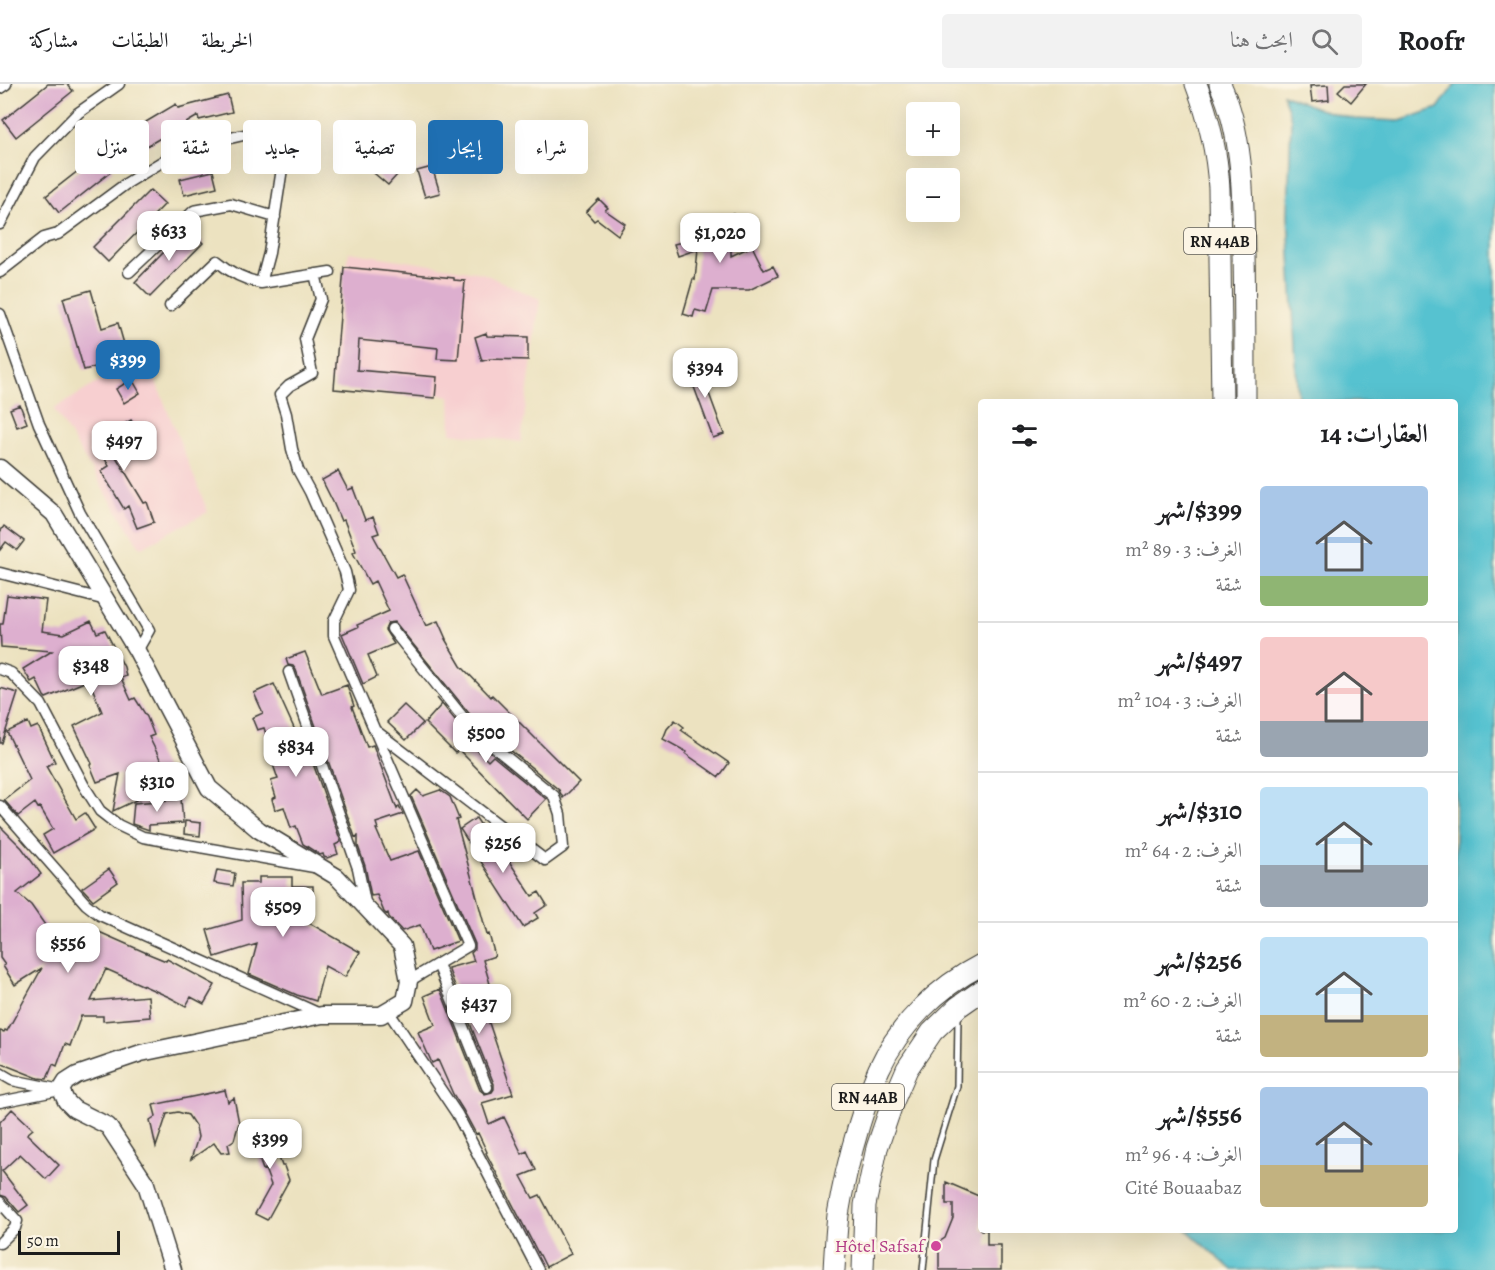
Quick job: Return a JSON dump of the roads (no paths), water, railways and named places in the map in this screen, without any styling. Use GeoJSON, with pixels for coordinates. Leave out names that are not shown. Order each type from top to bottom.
{"type":"FeatureCollection","features":[{"type":"Feature","properties":{"kind":"highway","name":"RN 44AB"},"geometry":{"type":"LineString","coordinates":[[1196,84],[1209,121],[1218,165],[1222,399]]}},
{"type":"Feature","properties":{"kind":"highway","name":"RN 44AB"},"geometry":{"type":"LineString","coordinates":[[1224,86],[1234,125],[1240,163],[1244,218],[1245,399]]}},
{"type":"Feature","properties":{"kind":"highway","name":"RN 44AB"},"geometry":{"type":"LineString","coordinates":[[834,1270],[838,1217],[849,1158],[880,1067],[911,1020],[948,987],[978,967]]}},
{"type":"Feature","properties":{"kind":"highway","name":"RN 44AB"},"geometry":{"type":"LineString","coordinates":[[863,1270],[865,1205],[877,1148],[892,1104],[907,1068],[932,1032],[958,1006],[978,993]]}},
{"type":"Feature","properties":{"kind":"street"},"geometry":{"type":"LineString","coordinates":[[0,88],[6,84]]}},
{"type":"Feature","properties":{"kind":"street"},"geometry":{"type":"LineString","coordinates":[[0,224],[35,156],[78,113],[119,84]]}},
{"type":"Feature","properties":{"kind":"street"},"geometry":{"type":"LineString","coordinates":[[0,272],[44,238],[58,234],[127,183],[183,149],[252,133],[275,140],[284,162],[269,253],[261,283]]}},
{"type":"Feature","properties":{"kind":"street"},"geometry":{"type":"LineString","coordinates":[[129,272],[194,211],[231,204],[275,217]]}},
{"type":"Feature","properties":{"kind":"street"},"geometry":{"type":"LineString","coordinates":[[170,306],[218,261],[249,281],[261,283],[330,272]]}},
{"type":"Feature","properties":{"kind":"street"},"geometry":{"type":"LineString","coordinates":[[315,274],[321,299],[305,339],[312,373],[280,394],[298,470],[345,572],[349,590],[334,621],[334,636],[468,946],[410,981]]}},
{"type":"Feature","properties":{"kind":"street"},"geometry":{"type":"LineString","coordinates":[[0,314],[39,424],[80,513],[149,630],[137,651]]}},
{"type":"Feature","properties":{"kind":"street"},"geometry":{"type":"LineString","coordinates":[[0,468],[54,514],[137,651],[209,788],[259,830],[337,877],[402,946],[410,981],[405,1001],[381,1015],[322,1015],[141,1053],[77,1075],[66,1082],[61,1090],[0,1102]]}},
{"type":"Feature","properties":{"kind":"street"},"geometry":{"type":"LineString","coordinates":[[0,573],[106,600]]}},
{"type":"Feature","properties":{"kind":"street"},"geometry":{"type":"LineString","coordinates":[[376,732],[545,860],[563,847],[560,814],[554,796],[473,730],[392,629]]}},
{"type":"Feature","properties":{"kind":"street"},"geometry":{"type":"LineString","coordinates":[[0,669],[11,673],[41,704],[84,786],[100,811],[118,825],[143,837],[324,869]]}},
{"type":"Feature","properties":{"kind":"street"},"geometry":{"type":"LineString","coordinates":[[289,672],[358,868],[366,907]]}},
{"type":"Feature","properties":{"kind":"street"},"geometry":{"type":"LineString","coordinates":[[0,806],[86,904],[100,915],[322,1015]]}},
{"type":"Feature","properties":{"kind":"street"},"geometry":{"type":"LineString","coordinates":[[438,964],[487,1087]]}},
{"type":"Feature","properties":{"kind":"street"},"geometry":{"type":"LineString","coordinates":[[388,1011],[457,1114],[538,1270]]}},
{"type":"Feature","properties":{"kind":"street"},"geometry":{"type":"LineString","coordinates":[[0,1073],[12,1080],[61,1090]]}},
{"type":"Feature","properties":{"kind":"street"},"geometry":{"type":"LineString","coordinates":[[61,1090],[66,1101],[74,1109],[108,1126],[146,1184],[174,1270]]}},
{"type":"Feature","properties":{"kind":"street"},"geometry":{"type":"LineString","coordinates":[[0,1202],[17,1221],[15,1228],[0,1243]]}},
{"type":"Feature","properties":{"kind":"lane"},"geometry":{"type":"LineString","coordinates":[[923,1270],[934,1160],[957,1086],[958,1006]]}},
{"type":"Feature","properties":{"kind":"water"},"geometry":{"type":"Polygon","coordinates":[[[1455,84],[1495,84],[1495,1270],[1232,1270],[1190,1233],[1458,1233],[1458,399],[1298,399],[1288,215],[1291,119],[1283,94],[1319,109],[1354,119],[1400,121],[1438,108],[1455,84]]]}},
{"type":"Feature","properties":{"kind":"place","name":"Hôtel Safsaf"},"geometry":{"type":"Point","coordinates":[936,1246]}}]}
